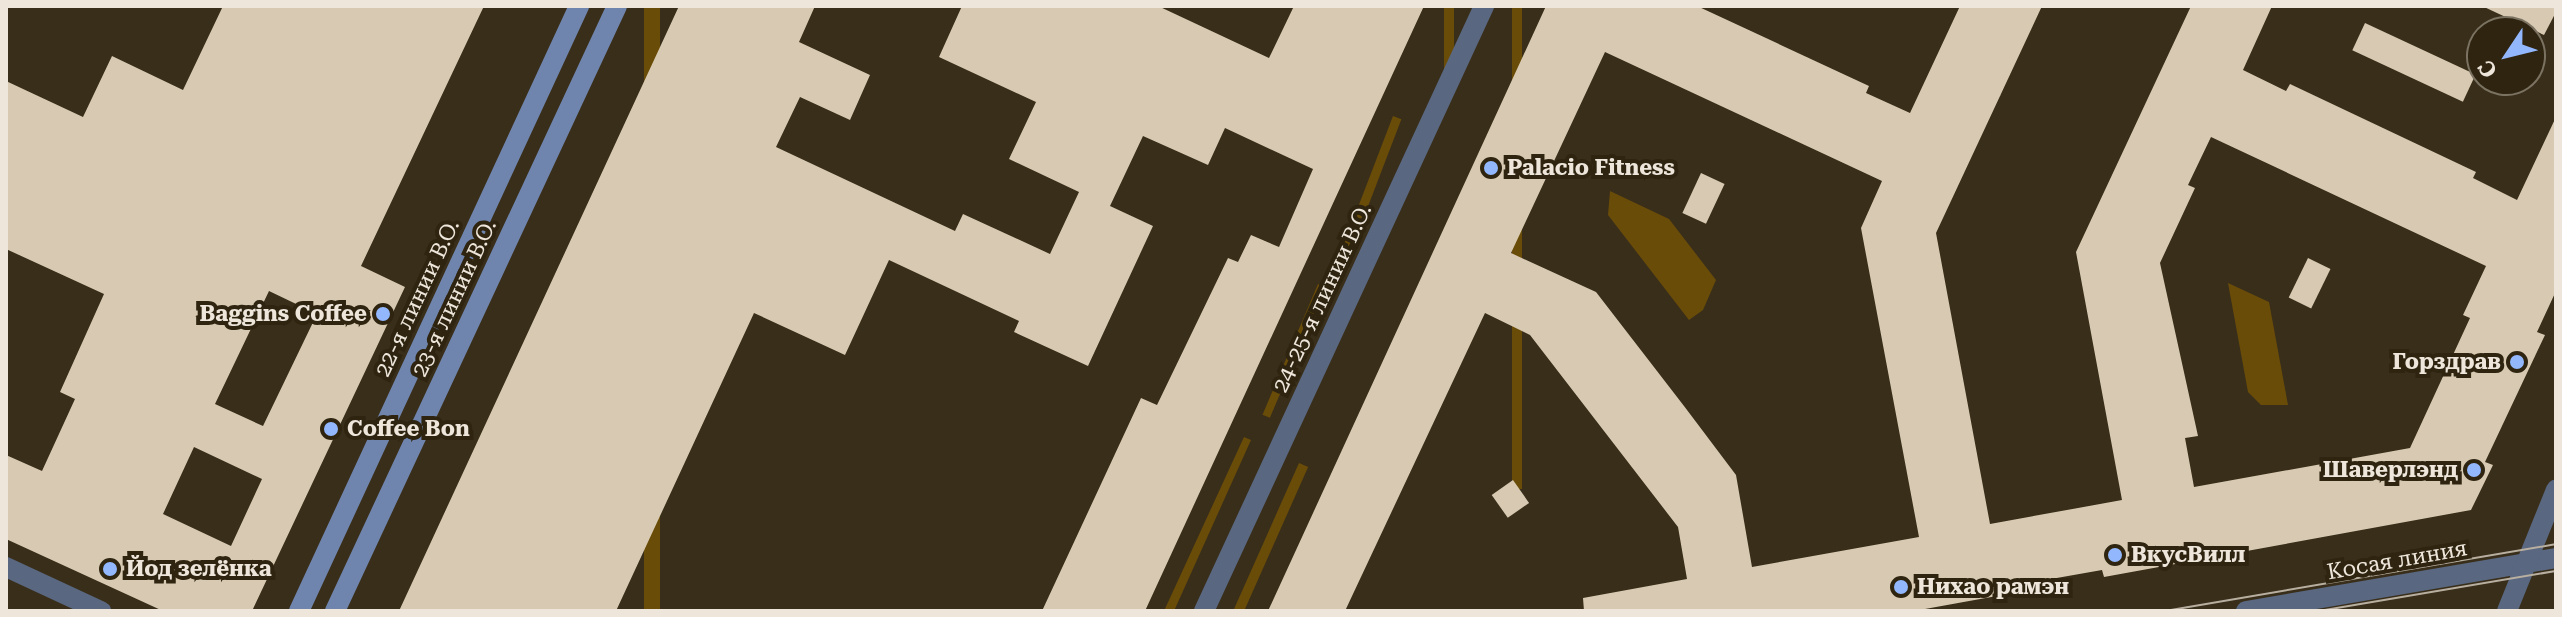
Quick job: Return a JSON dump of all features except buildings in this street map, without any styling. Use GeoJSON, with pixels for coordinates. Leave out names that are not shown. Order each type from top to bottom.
{"type":"FeatureCollection","features":[{"type":"Feature","properties":{"kind":"street","name":"22-я линии В.О."},"geometry":{"type":"LineString","coordinates":[[299,611],[579,6]]}},
{"type":"Feature","properties":{"kind":"street","name":"23-я линии В.О."},"geometry":{"type":"LineString","coordinates":[[335,611],[617,6]]}},
{"type":"Feature","properties":{"kind":"street","name":"24-25-я линии В.О."},"geometry":{"type":"LineString","coordinates":[[1204,611],[1484,6]]}},
{"type":"Feature","properties":{"kind":"street"},"geometry":{"type":"LineString","coordinates":[[2507,611],[2556,490]]}},
{"type":"Feature","properties":{"kind":"street","name":"Косая линия"},"geometry":{"type":"LineString","coordinates":[[2246,611],[2556,558]]}},
{"type":"Feature","properties":{"kind":"street"},"geometry":{"type":"LineString","coordinates":[[6,567],[101,611]]}},
{"type":"Feature","properties":{"kind":"shaded area"},"geometry":{"type":"Polygon","coordinates":[[[644,6],[660,6],[660,611],[644,611],[644,6]]]}},
{"type":"Feature","properties":{"kind":"shaded area"},"geometry":{"type":"Polygon","coordinates":[[[1444,6],[1454,6],[1454,95],[1444,95],[1444,6]]]}},
{"type":"Feature","properties":{"kind":"shaded area"},"geometry":{"type":"Polygon","coordinates":[[[1512,6],[1522,6],[1522,489],[1512,489],[1512,6]]]}},
{"type":"Feature","properties":{"kind":"shaded area"},"geometry":{"type":"Polygon","coordinates":[[[1393,116],[1401,119],[1352,247],[1344,244],[1393,116]]]}},
{"type":"Feature","properties":{"kind":"shaded area"},"geometry":{"type":"Polygon","coordinates":[[[1610,191],[1669,219],[1716,280],[1703,310],[1689,320],[1608,215],[1610,191]]]}},
{"type":"Feature","properties":{"kind":"shaded area"},"geometry":{"type":"Polygon","coordinates":[[[2228,283],[2269,302],[2288,405],[2261,405],[2248,392],[2228,283]]]}},
{"type":"Feature","properties":{"kind":"shaded area"},"geometry":{"type":"Polygon","coordinates":[[[1318,284],[1325,287],[1270,418],[1263,415],[1318,284]]]}},
{"type":"Feature","properties":{"kind":"shaded area"},"geometry":{"type":"Polygon","coordinates":[[[1244,437],[1251,440],[1174,611],[1164,611],[1244,437]]]}},
{"type":"Feature","properties":{"kind":"shaded area"},"geometry":{"type":"Polygon","coordinates":[[[1299,463],[1308,467],[1244,611],[1233,611],[1299,463]]]}},
{"type":"Feature","properties":{"kind":"tram line"},"geometry":{"type":"LineString","coordinates":[[2165,611],[2556,544]]}},
{"type":"Feature","properties":{"kind":"tram line"},"geometry":{"type":"LineString","coordinates":[[2319,611],[2556,571]]}},
{"type":"Feature","properties":{"kind":"place","name":"Palacio Fitness"},"geometry":{"type":"Point","coordinates":[1491,168]}},
{"type":"Feature","properties":{"kind":"place","name":"Baggins Coffee"},"geometry":{"type":"Point","coordinates":[383,314]}},
{"type":"Feature","properties":{"kind":"place","name":"Горздрав"},"geometry":{"type":"Point","coordinates":[2517,362]}},
{"type":"Feature","properties":{"kind":"place","name":"Coffee Bon"},"geometry":{"type":"Point","coordinates":[331,429]}},
{"type":"Feature","properties":{"kind":"place","name":"Шаверлэнд"},"geometry":{"type":"Point","coordinates":[2474,470]}},
{"type":"Feature","properties":{"kind":"place","name":"ВкусВилл"},"geometry":{"type":"Point","coordinates":[2115,555]}},
{"type":"Feature","properties":{"kind":"place","name":"Йод зелёнка"},"geometry":{"type":"Point","coordinates":[110,569]}},
{"type":"Feature","properties":{"kind":"place","name":"Нихао рамэн"},"geometry":{"type":"Point","coordinates":[1901,587]}}]}
